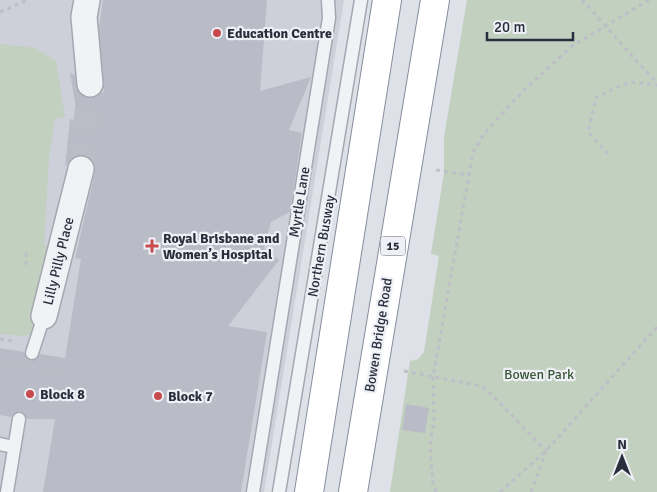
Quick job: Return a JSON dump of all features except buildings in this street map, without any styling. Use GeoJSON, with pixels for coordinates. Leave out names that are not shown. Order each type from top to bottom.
{"type":"FeatureCollection","features":[{"type":"Feature","properties":{"kind":"highway"},"geometry":{"type":"LineString","coordinates":[[309,492],[387,0]]}},
{"type":"Feature","properties":{"kind":"highway","name":"Bowen Bridge Road"},"geometry":{"type":"LineString","coordinates":[[353,492],[435,0]]}},
{"type":"Feature","properties":{"kind":"street"},"geometry":{"type":"LineString","coordinates":[[87,0],[84,17],[90,84]]}},
{"type":"Feature","properties":{"kind":"street","name":"Lilly Pilly Place"},"geometry":{"type":"LineString","coordinates":[[44,316],[81,169]]}},
{"type":"Feature","properties":{"kind":"lane","name":"Myrtle Lane"},"geometry":{"type":"LineString","coordinates":[[253,492],[327,28],[328,0]]}},
{"type":"Feature","properties":{"kind":"lane","name":"Northern Busway"},"geometry":{"type":"LineString","coordinates":[[279,492],[361,0]]}},
{"type":"Feature","properties":{"kind":"lane","name":"Lilly Pilly Place"},"geometry":{"type":"LineString","coordinates":[[32,353],[44,316]]}},
{"type":"Feature","properties":{"kind":"lane"},"geometry":{"type":"LineString","coordinates":[[7,492],[19,419]]}},
{"type":"Feature","properties":{"kind":"lane"},"geometry":{"type":"LineString","coordinates":[[0,444],[14,447]]}},
{"type":"Feature","properties":{"kind":"path"},"geometry":{"type":"LineString","coordinates":[[0,12],[28,0]]}},
{"type":"Feature","properties":{"kind":"path"},"geometry":{"type":"LineString","coordinates":[[582,0],[606,24],[630,57],[657,83]]}},
{"type":"Feature","properties":{"kind":"path"},"geometry":{"type":"LineString","coordinates":[[436,492],[430,446],[434,419],[433,377],[472,152],[484,134],[523,91],[572,46],[649,0]]}},
{"type":"Feature","properties":{"kind":"path"},"geometry":{"type":"LineString","coordinates":[[608,154],[588,132],[596,97],[630,82],[657,83]]}},
{"type":"Feature","properties":{"kind":"path"},"geometry":{"type":"LineString","coordinates":[[436,170],[468,175]]}},
{"type":"Feature","properties":{"kind":"path"},"geometry":{"type":"LineString","coordinates":[[500,492],[546,451],[657,328]]}},
{"type":"Feature","properties":{"kind":"path"},"geometry":{"type":"LineString","coordinates":[[0,339],[18,342]]}},
{"type":"Feature","properties":{"kind":"path"},"geometry":{"type":"LineString","coordinates":[[0,362],[63,373]]}},
{"type":"Feature","properties":{"kind":"path"},"geometry":{"type":"LineString","coordinates":[[404,370],[481,386],[546,451]]}},
{"type":"Feature","properties":{"kind":"path"},"geometry":{"type":"LineString","coordinates":[[531,492],[546,451]]}},
{"type":"Feature","properties":{"kind":"shaded area","name":"Royal Brisbane and Women’s Hospital"},"geometry":{"type":"Polygon","coordinates":[[[0,0],[344,0],[264,492],[0,492],[0,0]]]}},
{"type":"Feature","properties":{"kind":"green space","name":"Bowen Park"},"geometry":{"type":"Polygon","coordinates":[[[467,0],[657,0],[657,492],[390,492],[410,361],[418,359],[424,352],[439,256],[431,254],[444,173],[444,137],[467,0]]]}},
{"type":"Feature","properties":{"kind":"green space"},"geometry":{"type":"Polygon","coordinates":[[[0,44],[35,48],[56,61],[65,117],[55,119],[49,158],[44,245],[59,250],[39,314],[49,329],[24,336],[0,334],[0,44]]]}},
{"type":"Feature","properties":{"kind":"tunnel"},"geometry":{"type":"LineString","coordinates":[[81,169],[90,84]]}},
{"type":"Feature","properties":{"kind":"place","name":"Education Centre"},"geometry":{"type":"Point","coordinates":[217,33]}},
{"type":"Feature","properties":{"kind":"place","name":"Royal Brisbane and Women’s Hospital"},"geometry":{"type":"Point","coordinates":[152,246]}},
{"type":"Feature","properties":{"kind":"place","name":"Block 8"},"geometry":{"type":"Point","coordinates":[30,394]}},
{"type":"Feature","properties":{"kind":"place","name":"Block 7"},"geometry":{"type":"Point","coordinates":[158,396]}}]}
